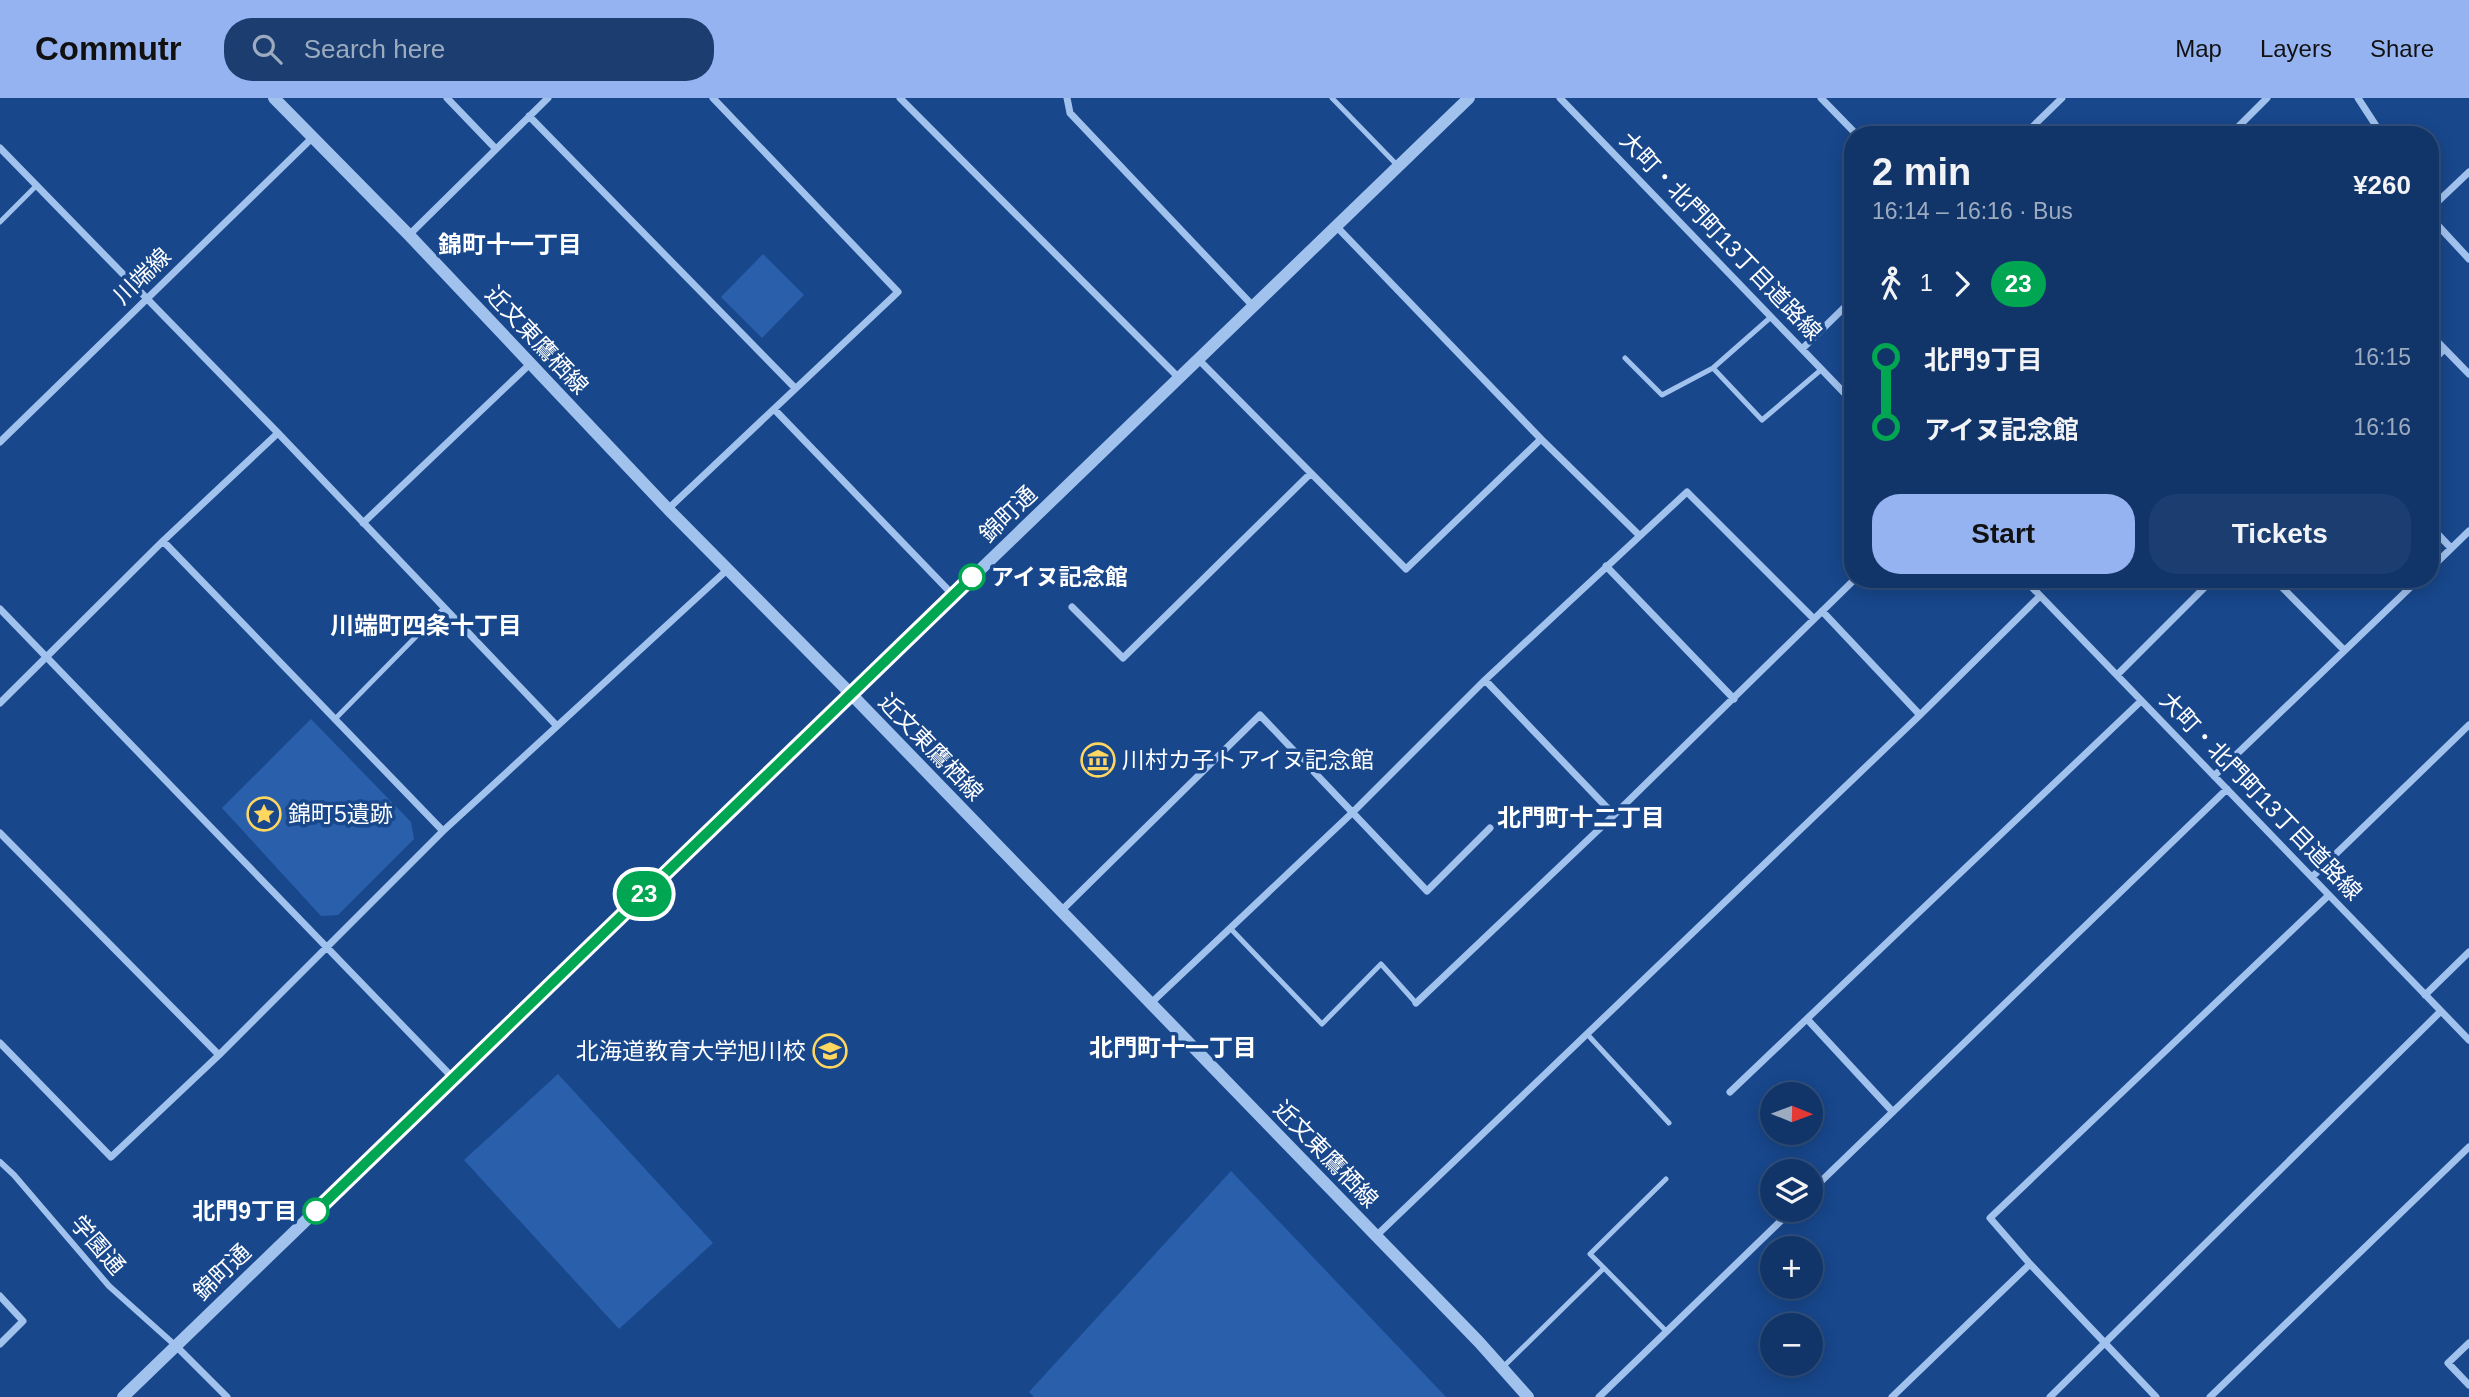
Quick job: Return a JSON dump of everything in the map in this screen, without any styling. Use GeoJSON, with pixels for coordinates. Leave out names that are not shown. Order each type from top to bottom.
{"type":"FeatureCollection","features":[{"type":"Feature","properties":{"kind":"street","name":"近文東鷹栖線"},"geometry":{"type":"LineString","coordinates":[[274,98],[409,235],[668,509],[1376,1236],[1528,1397]]}},
{"type":"Feature","properties":{"kind":"street"},"geometry":{"type":"LineString","coordinates":[[447,98],[495,148]]}},
{"type":"Feature","properties":{"kind":"street"},"geometry":{"type":"LineString","coordinates":[[409,235],[548,98]]}},
{"type":"Feature","properties":{"kind":"street"},"geometry":{"type":"LineString","coordinates":[[668,509],[898,292],[713,98]]}},
{"type":"Feature","properties":{"kind":"street"},"geometry":{"type":"LineString","coordinates":[[900,98],[1179,377]]}},
{"type":"Feature","properties":{"kind":"street"},"geometry":{"type":"LineString","coordinates":[[1067,98],[1070,113],[1253,306]]}},
{"type":"Feature","properties":{"kind":"street","name":"錦町通"},"geometry":{"type":"LineString","coordinates":[[123,1397],[1469,98]]}},
{"type":"Feature","properties":{"kind":"street","name":"大町・北門町13丁目道路線"},"geometry":{"type":"LineString","coordinates":[[1560,98],[1844,392]]}},
{"type":"Feature","properties":{"kind":"street"},"geometry":{"type":"LineString","coordinates":[[1821,98],[1848,126]]}},
{"type":"Feature","properties":{"kind":"street"},"geometry":{"type":"LineString","coordinates":[[2033,126],[2062,98]]}},
{"type":"Feature","properties":{"kind":"street"},"geometry":{"type":"LineString","coordinates":[[2239,126],[2267,98]]}},
{"type":"Feature","properties":{"kind":"street"},"geometry":{"type":"LineString","coordinates":[[2358,98],[2376,126]]}},
{"type":"Feature","properties":{"kind":"street"},"geometry":{"type":"LineString","coordinates":[[529,116],[795,388]]}},
{"type":"Feature","properties":{"kind":"street","name":"川端線"},"geometry":{"type":"LineString","coordinates":[[0,442],[312,138]]}},
{"type":"Feature","properties":{"kind":"street"},"geometry":{"type":"LineString","coordinates":[[0,148],[278,433],[557,726]]}},
{"type":"Feature","properties":{"kind":"street"},"geometry":{"type":"LineString","coordinates":[[2439,200],[2469,172]]}},
{"type":"Feature","properties":{"kind":"street"},"geometry":{"type":"LineString","coordinates":[[1336,226],[1541,439],[1639,535]]}},
{"type":"Feature","properties":{"kind":"street"},"geometry":{"type":"LineString","coordinates":[[2439,227],[2469,259]]}},
{"type":"Feature","properties":{"kind":"street"},"geometry":{"type":"LineString","coordinates":[[1802,349],[1844,308]]}},
{"type":"Feature","properties":{"kind":"street"},"geometry":{"type":"LineString","coordinates":[[2439,344],[2469,374]]}},
{"type":"Feature","properties":{"kind":"street"},"geometry":{"type":"LineString","coordinates":[[2439,354],[2444,349]]}},
{"type":"Feature","properties":{"kind":"street"},"geometry":{"type":"LineString","coordinates":[[1198,359],[1406,569],[1541,439]]}},
{"type":"Feature","properties":{"kind":"street"},"geometry":{"type":"LineString","coordinates":[[363,523],[530,364]]}},
{"type":"Feature","properties":{"kind":"street"},"geometry":{"type":"LineString","coordinates":[[774,409],[953,595]]}},
{"type":"Feature","properties":{"kind":"street"},"geometry":{"type":"LineString","coordinates":[[0,703],[163,541],[278,433]]}},
{"type":"Feature","properties":{"kind":"street"},"geometry":{"type":"LineString","coordinates":[[1072,607],[1123,658],[1310,474]]}},
{"type":"Feature","properties":{"kind":"street"},"geometry":{"type":"LineString","coordinates":[[1150,1004],[1353,812],[1485,680],[1687,492],[1814,619]]}},
{"type":"Feature","properties":{"kind":"street"},"geometry":{"type":"LineString","coordinates":[[2439,560],[2469,531]]}},
{"type":"Feature","properties":{"kind":"street"},"geometry":{"type":"LineString","coordinates":[[2439,535],[2451,548]]}},
{"type":"Feature","properties":{"kind":"street"},"geometry":{"type":"LineString","coordinates":[[163,541],[443,831]]}},
{"type":"Feature","properties":{"kind":"street"},"geometry":{"type":"LineString","coordinates":[[1605,566],[1734,699]]}},
{"type":"Feature","properties":{"kind":"street"},"geometry":{"type":"LineString","coordinates":[[0,1042],[110,1157],[219,1055],[326,945],[443,831],[728,569]]}},
{"type":"Feature","properties":{"kind":"street"},"geometry":{"type":"LineString","coordinates":[[1416,1003],[1614,815],[1846,588]]}},
{"type":"Feature","properties":{"kind":"street","name":"大町・北門町13丁目道路線"},"geometry":{"type":"LineString","coordinates":[[2032,588],[2469,1040]]}},
{"type":"Feature","properties":{"kind":"street"},"geometry":{"type":"LineString","coordinates":[[2117,675],[2204,588]]}},
{"type":"Feature","properties":{"kind":"street"},"geometry":{"type":"LineString","coordinates":[[2283,588],[2344,650]]}},
{"type":"Feature","properties":{"kind":"street"},"geometry":{"type":"LineString","coordinates":[[2214,776],[2409,588]]}},
{"type":"Feature","properties":{"kind":"street"},"geometry":{"type":"LineString","coordinates":[[1376,1236],[1920,715],[2040,596]]}},
{"type":"Feature","properties":{"kind":"street"},"geometry":{"type":"LineString","coordinates":[[0,609],[453,1078]]}},
{"type":"Feature","properties":{"kind":"street"},"geometry":{"type":"LineString","coordinates":[[1822,611],[1920,715]]}},
{"type":"Feature","properties":{"kind":"street"},"geometry":{"type":"LineString","coordinates":[[1485,680],[1614,815]]}},
{"type":"Feature","properties":{"kind":"street"},"geometry":{"type":"LineString","coordinates":[[1730,1092],[2141,701]]}},
{"type":"Feature","properties":{"kind":"street"},"geometry":{"type":"LineString","coordinates":[[1060,912],[1260,715],[1427,891],[1490,828]]}},
{"type":"Feature","properties":{"kind":"street"},"geometry":{"type":"LineString","coordinates":[[2312,877],[2469,724]]}},
{"type":"Feature","properties":{"kind":"street"},"geometry":{"type":"LineString","coordinates":[[1823,1179],[2227,789]]}},
{"type":"Feature","properties":{"kind":"street"},"geometry":{"type":"LineString","coordinates":[[0,833],[219,1055]]}},
{"type":"Feature","properties":{"kind":"street"},"geometry":{"type":"LineString","coordinates":[[2156,1397],[1990,1218],[2329,895]]}},
{"type":"Feature","properties":{"kind":"street"},"geometry":{"type":"LineString","coordinates":[[2425,995],[2469,952]]}},
{"type":"Feature","properties":{"kind":"street"},"geometry":{"type":"LineString","coordinates":[[2050,1397],[2441,1011]]}},
{"type":"Feature","properties":{"kind":"street"},"geometry":{"type":"LineString","coordinates":[[1807,1019],[1893,1112]]}},
{"type":"Feature","properties":{"kind":"street"},"geometry":{"type":"LineString","coordinates":[[2210,1397],[2469,1147]]}},
{"type":"Feature","properties":{"kind":"street","name":"学園通"},"geometry":{"type":"LineString","coordinates":[[0,1162],[109,1286],[176,1346]]}},
{"type":"Feature","properties":{"kind":"street"},"geometry":{"type":"LineString","coordinates":[[1598,1397],[1780,1222]]}},
{"type":"Feature","properties":{"kind":"street"},"geometry":{"type":"LineString","coordinates":[[1892,1397],[2030,1264]]}},
{"type":"Feature","properties":{"kind":"street"},"geometry":{"type":"LineString","coordinates":[[0,1296],[23,1321],[0,1344]]}},
{"type":"Feature","properties":{"kind":"street"},"geometry":{"type":"LineString","coordinates":[[2469,1343],[2448,1363],[2469,1385]]}},
{"type":"Feature","properties":{"kind":"street"},"geometry":{"type":"LineString","coordinates":[[176,1346],[227,1397]]}},
{"type":"Feature","properties":{"kind":"lane"},"geometry":{"type":"LineString","coordinates":[[1332,98],[1399,166]]}},
{"type":"Feature","properties":{"kind":"lane"},"geometry":{"type":"LineString","coordinates":[[0,222],[37,185]]}},
{"type":"Feature","properties":{"kind":"lane"},"geometry":{"type":"LineString","coordinates":[[1625,358],[1662,395],[1713,368],[1771,317]]}},
{"type":"Feature","properties":{"kind":"lane"},"geometry":{"type":"LineString","coordinates":[[1713,368],[1762,420],[1822,369]]}},
{"type":"Feature","properties":{"kind":"lane"},"geometry":{"type":"LineString","coordinates":[[335,719],[444,608]]}},
{"type":"Feature","properties":{"kind":"lane"},"geometry":{"type":"LineString","coordinates":[[1230,928],[1322,1024],[1381,964],[1416,1003]]}},
{"type":"Feature","properties":{"kind":"lane"},"geometry":{"type":"LineString","coordinates":[[1587,1034],[1669,1123]]}},
{"type":"Feature","properties":{"kind":"lane"},"geometry":{"type":"LineString","coordinates":[[1666,1179],[1590,1254],[1667,1332]]}},
{"type":"Feature","properties":{"kind":"lane"},"geometry":{"type":"LineString","coordinates":[[1502,1368],[1604,1268]]}},
{"type":"Feature","properties":{"kind":"shaded area"},"geometry":{"type":"Polygon","coordinates":[[[763,254],[804,295],[762,338],[721,297],[763,254]]]}},
{"type":"Feature","properties":{"kind":"shaded area"},"geometry":{"type":"Polygon","coordinates":[[[311,719],[411,822],[414,839],[338,915],[321,916],[222,808],[311,719]]]}},
{"type":"Feature","properties":{"kind":"shaded area"},"geometry":{"type":"Polygon","coordinates":[[[558,1074],[713,1243],[619,1329],[464,1160],[558,1074]]]}},
{"type":"Feature","properties":{"kind":"shaded area"},"geometry":{"type":"Polygon","coordinates":[[[1231,1171],[1446,1397],[1034,1397],[1029,1392],[1231,1171]]]}},
{"type":"Feature","properties":{"kind":"bus line","name":"23"},"geometry":{"type":"LineString","coordinates":[[316,1211],[972,577]]}},
{"type":"Feature","properties":{"kind":"place","name":"アイヌ記念館"},"geometry":{"type":"Point","coordinates":[972,577]}},
{"type":"Feature","properties":{"kind":"place","name":"川村カ子トアイヌ記念館"},"geometry":{"type":"Point","coordinates":[1098,760]}},
{"type":"Feature","properties":{"kind":"place","name":"錦町5遺跡"},"geometry":{"type":"Point","coordinates":[264,814]}},
{"type":"Feature","properties":{"kind":"place","name":"北海道教育大学旭川校"},"geometry":{"type":"Point","coordinates":[830,1051]}},
{"type":"Feature","properties":{"kind":"place","name":"北門9丁目"},"geometry":{"type":"Point","coordinates":[316,1211]}},
{"type":"Feature","properties":{"kind":"district","name":"錦町十一丁目"},"geometry":{"type":"Point","coordinates":[510,245]}},
{"type":"Feature","properties":{"kind":"district","name":"川端町四条十丁目"},"geometry":{"type":"Point","coordinates":[426,626]}},
{"type":"Feature","properties":{"kind":"district","name":"北門町十二丁目"},"geometry":{"type":"Point","coordinates":[1581,818]}},
{"type":"Feature","properties":{"kind":"district","name":"北門町十一丁目"},"geometry":{"type":"Point","coordinates":[1173,1048]}}]}
